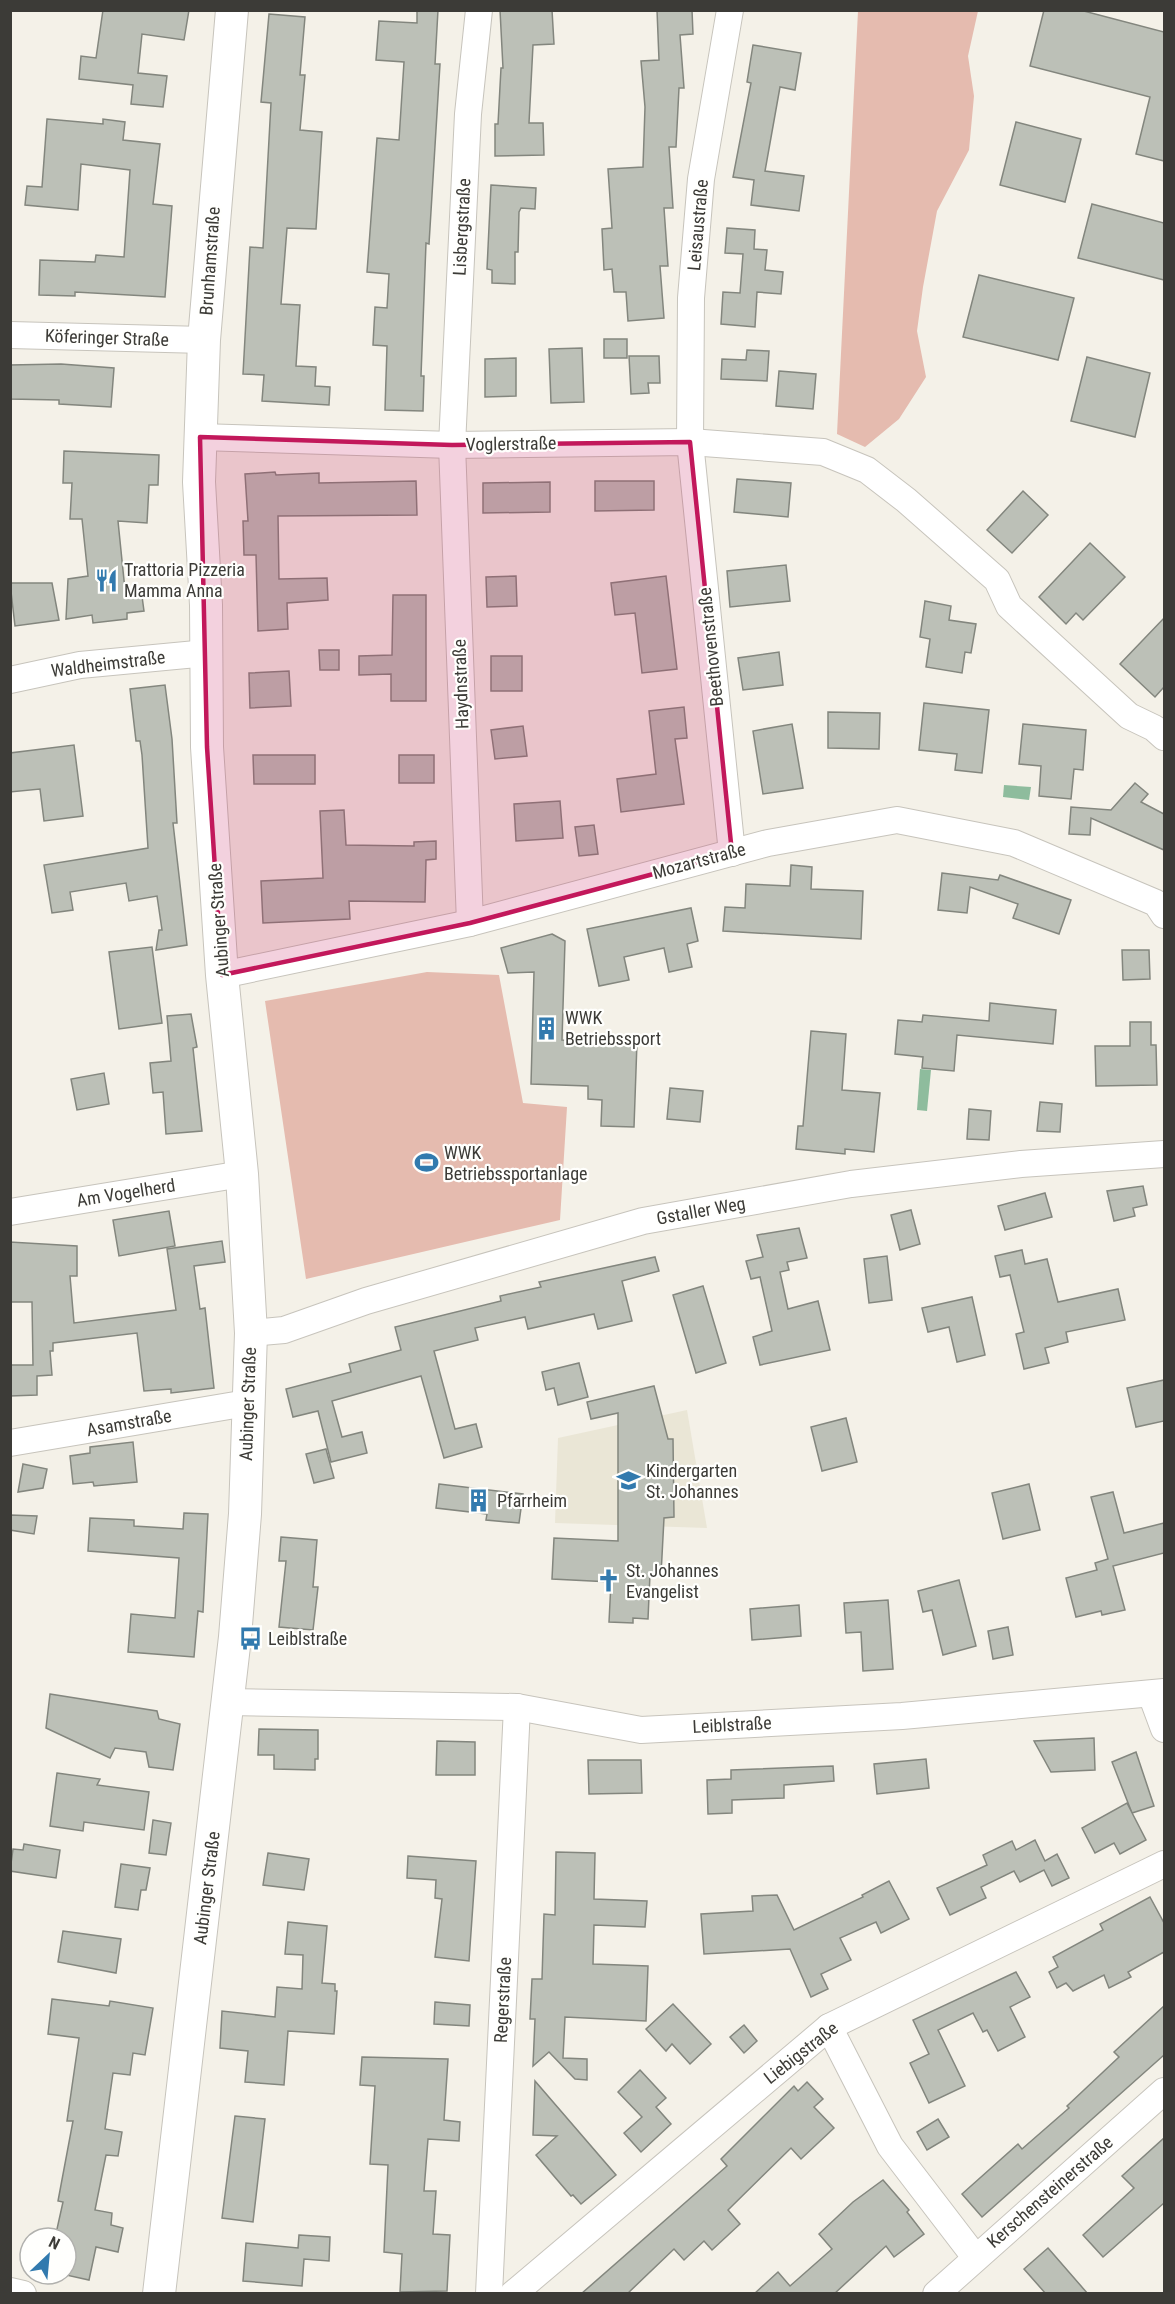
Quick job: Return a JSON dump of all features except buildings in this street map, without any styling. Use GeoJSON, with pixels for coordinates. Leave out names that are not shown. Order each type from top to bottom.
{"type":"FeatureCollection","features":[{"type":"Feature","properties":{"kind":"street","name":"Brunhamstraße"},"geometry":{"type":"LineString","coordinates":[[202,512],[200,436],[204,340],[225,69],[232,10]]}},
{"type":"Feature","properties":{"kind":"street","name":"Lisbergstraße"},"geometry":{"type":"LineString","coordinates":[[452,445],[468,114],[479,10]]}},
{"type":"Feature","properties":{"kind":"street","name":"Leisaustraße"},"geometry":{"type":"LineString","coordinates":[[690,442],[692,298],[701,179],[730,10]]}},
{"type":"Feature","properties":{"kind":"street","name":"Köferinger Straße"},"geometry":{"type":"LineString","coordinates":[[10,335],[204,340]]}},
{"type":"Feature","properties":{"kind":"street","name":"Voglerstraße"},"geometry":{"type":"LineString","coordinates":[[200,436],[452,445],[690,442],[823,452],[867,470],[906,500],[997,580],[1009,606],[1129,716],[1154,728],[1164,737]]}},
{"type":"Feature","properties":{"kind":"street","name":"Beethovenstraße"},"geometry":{"type":"LineString","coordinates":[[690,442],[732,853]]}},
{"type":"Feature","properties":{"kind":"street","name":"Haydnstraße"},"geometry":{"type":"LineString","coordinates":[[452,445],[470,923]]}},
{"type":"Feature","properties":{"kind":"street","name":"Aubinger Straße"},"geometry":{"type":"LineString","coordinates":[[159,2294],[228,1702],[245,1514],[250,1334],[242,1174],[222,975],[207,747],[207,653],[202,512]]}},
{"type":"Feature","properties":{"kind":"street","name":"Waldheimstraße"},"geometry":{"type":"LineString","coordinates":[[10,680],[80,665],[207,653]]}},
{"type":"Feature","properties":{"kind":"street","name":"Mozartstraße"},"geometry":{"type":"LineString","coordinates":[[222,975],[470,923],[768,843],[897,820],[1014,843],[1156,903],[1164,915]]}},
{"type":"Feature","properties":{"kind":"street","name":"Gstaller Weg"},"geometry":{"type":"LineString","coordinates":[[250,1334],[284,1330],[366,1301],[643,1221],[851,1184],[1021,1164],[1164,1154]]}},
{"type":"Feature","properties":{"kind":"street","name":"Am Vogelherd"},"geometry":{"type":"LineString","coordinates":[[10,1212],[242,1174]]}},
{"type":"Feature","properties":{"kind":"street","name":"Asamstraße"},"geometry":{"type":"LineString","coordinates":[[10,1443],[247,1403]]}},
{"type":"Feature","properties":{"kind":"street","name":"Leiblstraße"},"geometry":{"type":"LineString","coordinates":[[228,1702],[517,1707],[641,1730],[902,1716],[1158,1693]]}},
{"type":"Feature","properties":{"kind":"street"},"geometry":{"type":"LineString","coordinates":[[1158,1693],[1164,1729]]}},
{"type":"Feature","properties":{"kind":"street","name":"Regerstraße"},"geometry":{"type":"LineString","coordinates":[[489,2294],[517,1707]]}},
{"type":"Feature","properties":{"kind":"street","name":"Liebigstraße"},"geometry":{"type":"LineString","coordinates":[[513,2294],[829,2027],[1164,1864]]}},
{"type":"Feature","properties":{"kind":"street"},"geometry":{"type":"LineString","coordinates":[[829,2027],[890,2146],[975,2257]]}},
{"type":"Feature","properties":{"kind":"street","name":"Kerschensteinerstraße"},"geometry":{"type":"LineString","coordinates":[[936,2294],[1164,2091]]}},
{"type":"Feature","properties":{"kind":"street"},"geometry":{"type":"LineString","coordinates":[[10,2291],[23,2294]]}},
{"type":"Feature","properties":{"kind":"highlighted area"},"geometry":{"type":"Polygon","coordinates":[[[200,437],[452,445],[690,442],[732,853],[470,923],[222,975],[207,747],[200,437]]]}},
{"type":"Feature","properties":{"kind":"shaded area"},"geometry":{"type":"Polygon","coordinates":[[[858,11],[978,11],[968,56],[974,96],[969,150],[937,211],[923,287],[917,331],[926,377],[899,419],[865,447],[837,434],[858,11]]]}},
{"type":"Feature","properties":{"kind":"shaded area"},"geometry":{"type":"Polygon","coordinates":[[[1004,785],[1031,787],[1029,800],[1003,797],[1004,785]]]}},
{"type":"Feature","properties":{"kind":"shaded area","name":"WWK Betriebssportanlage"},"geometry":{"type":"Polygon","coordinates":[[[427,972],[499,975],[523,1103],[567,1107],[560,1220],[306,1279],[265,1001],[427,972]]]}},
{"type":"Feature","properties":{"kind":"shaded area"},"geometry":{"type":"Polygon","coordinates":[[[920,1069],[931,1070],[927,1111],[917,1110],[920,1069]]]}},
{"type":"Feature","properties":{"kind":"shaded area","name":"Kindergarten St. Johannes"},"geometry":{"type":"Polygon","coordinates":[[[687,1410],[707,1528],[555,1523],[558,1438],[687,1410]]]}},
{"type":"Feature","properties":{"kind":"place","name":"Trattoria Pizzeria Mamma Anna"},"geometry":{"type":"Point","coordinates":[106,580]}},
{"type":"Feature","properties":{"kind":"place","name":"WWK Betriebssport"},"geometry":{"type":"Point","coordinates":[547,1028]}},
{"type":"Feature","properties":{"kind":"place","name":"WWK Betriebssportanlage"},"geometry":{"type":"Point","coordinates":[426,1163]}},
{"type":"Feature","properties":{"kind":"place","name":"Kindergarten St. Johannes"},"geometry":{"type":"Point","coordinates":[628,1481]}},
{"type":"Feature","properties":{"kind":"place","name":"Pfarrheim"},"geometry":{"type":"Point","coordinates":[479,1501]}},
{"type":"Feature","properties":{"kind":"place","name":"St. Johannes Evangelist"},"geometry":{"type":"Point","coordinates":[608,1581]}},
{"type":"Feature","properties":{"kind":"place","name":"Leiblstraße"},"geometry":{"type":"Point","coordinates":[250,1639]}}]}
